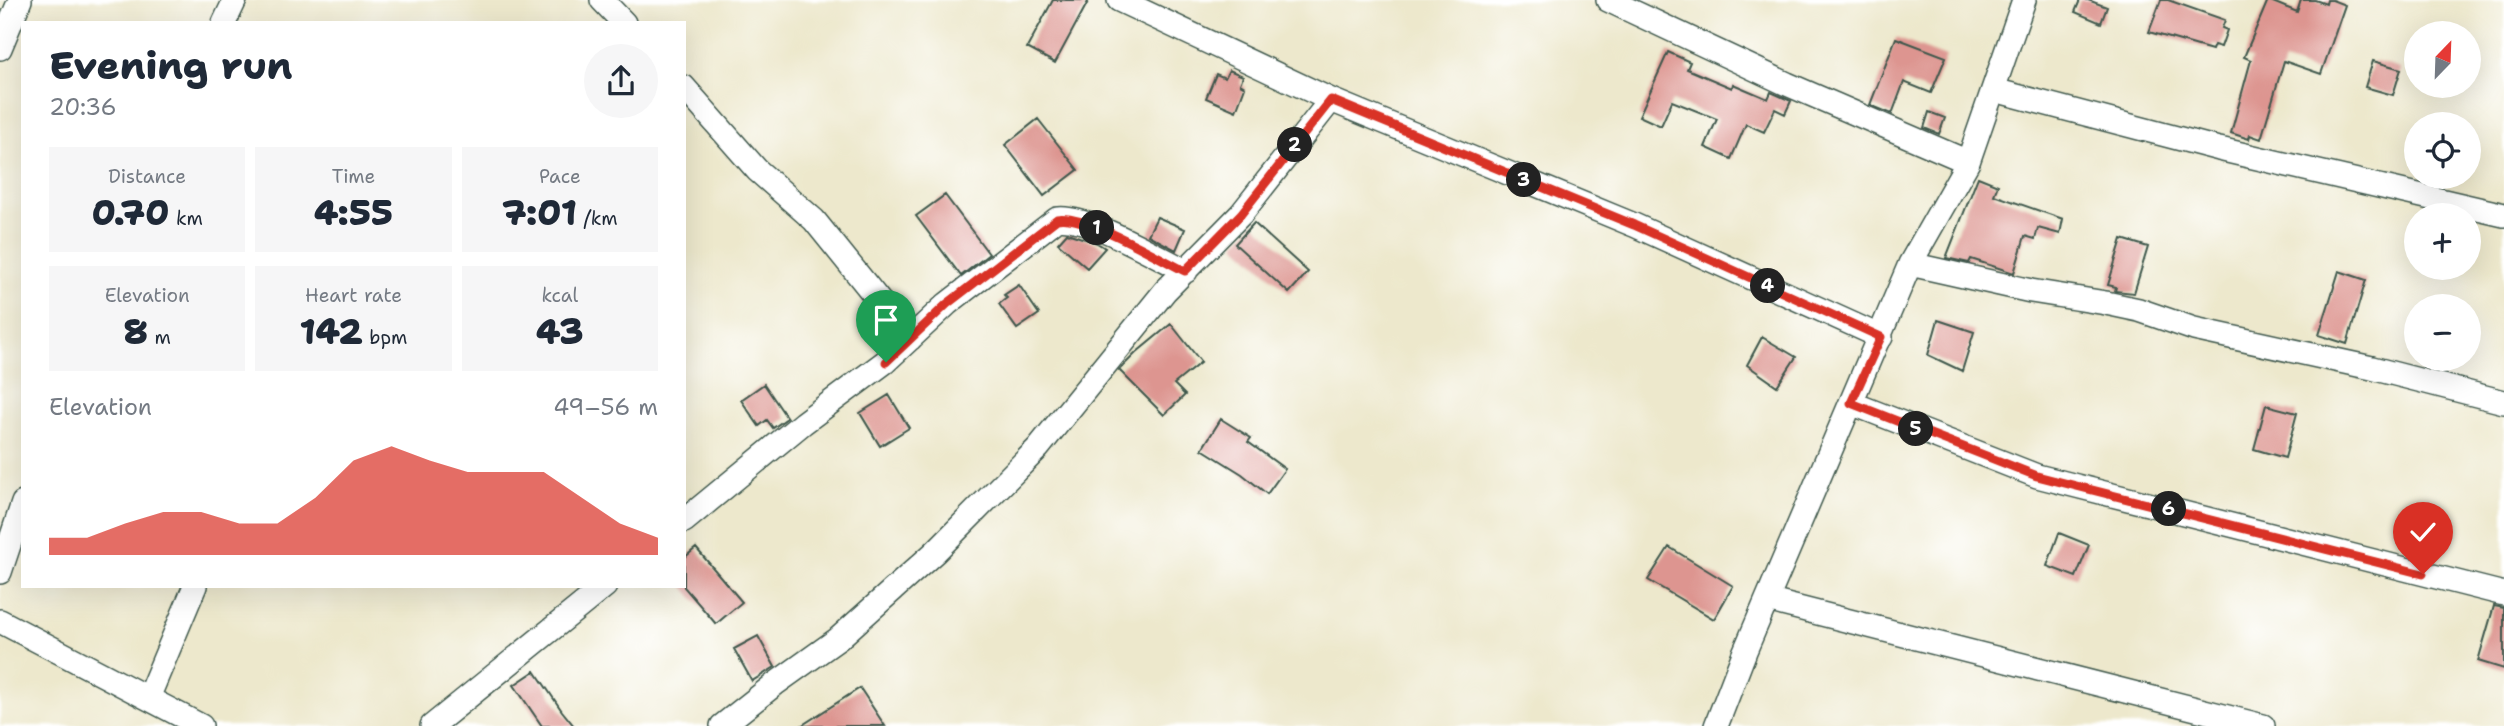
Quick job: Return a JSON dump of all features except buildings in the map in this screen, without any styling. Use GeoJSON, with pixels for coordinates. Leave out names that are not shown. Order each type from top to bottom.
{"type":"FeatureCollection","features":[{"type":"Feature","properties":{"kind":"street"},"geometry":{"type":"LineString","coordinates":[[0,48],[20,0]]}},
{"type":"Feature","properties":{"kind":"street"},"geometry":{"type":"LineString","coordinates":[[226,21],[235,0]]}},
{"type":"Feature","properties":{"kind":"street"},"geometry":{"type":"LineString","coordinates":[[602,0],[622,21]]}},
{"type":"Feature","properties":{"kind":"street"},"geometry":{"type":"LineString","coordinates":[[1119,0],[1331,100],[1634,225],[1881,337]]}},
{"type":"Feature","properties":{"kind":"street"},"geometry":{"type":"LineString","coordinates":[[1608,0],[1787,84],[1968,162]]}},
{"type":"Feature","properties":{"kind":"street"},"geometry":{"type":"LineString","coordinates":[[1716,726],[1910,264],[1968,162],[2024,0]]}},
{"type":"Feature","properties":{"kind":"street"},"geometry":{"type":"LineString","coordinates":[[686,89],[757,170],[814,220],[910,339]]}},
{"type":"Feature","properties":{"kind":"street"},"geometry":{"type":"LineString","coordinates":[[1994,90],[2219,149],[2504,215]]}},
{"type":"Feature","properties":{"kind":"street"},"geometry":{"type":"LineString","coordinates":[[722,726],[838,639],[935,552],[1038,448],[1165,291],[1241,214],[1331,100]]}},
{"type":"Feature","properties":{"kind":"street"},"geometry":{"type":"LineString","coordinates":[[686,520],[803,424],[886,362],[947,304],[1057,219],[1067,217],[1089,224],[1185,271]]}},
{"type":"Feature","properties":{"kind":"street"},"geometry":{"type":"LineString","coordinates":[[1910,264],[2031,291],[2117,305],[2194,329],[2372,368],[2504,402]]}},
{"type":"Feature","properties":{"kind":"street"},"geometry":{"type":"LineString","coordinates":[[1851,403],[2037,476],[2504,594]]}},
{"type":"Feature","properties":{"kind":"street"},"geometry":{"type":"LineString","coordinates":[[0,572],[21,509]]}},
{"type":"Feature","properties":{"kind":"street"},"geometry":{"type":"LineString","coordinates":[[148,698],[194,588]]}},
{"type":"Feature","properties":{"kind":"street"},"geometry":{"type":"LineString","coordinates":[[432,726],[603,588]]}},
{"type":"Feature","properties":{"kind":"street"},"geometry":{"type":"LineString","coordinates":[[1767,600],[2263,726]]}},
{"type":"Feature","properties":{"kind":"street"},"geometry":{"type":"LineString","coordinates":[[0,621],[201,726]]}},
{"type":"Feature","properties":{"kind":"route"},"geometry":{"type":"LineString","coordinates":[[886,362],[947,304],[1035,233],[1057,219],[1067,217],[1089,224],[1185,271],[1241,214],[1331,100],[1634,225],[1881,337],[1851,403],[2037,476],[2423,574]]}}]}
